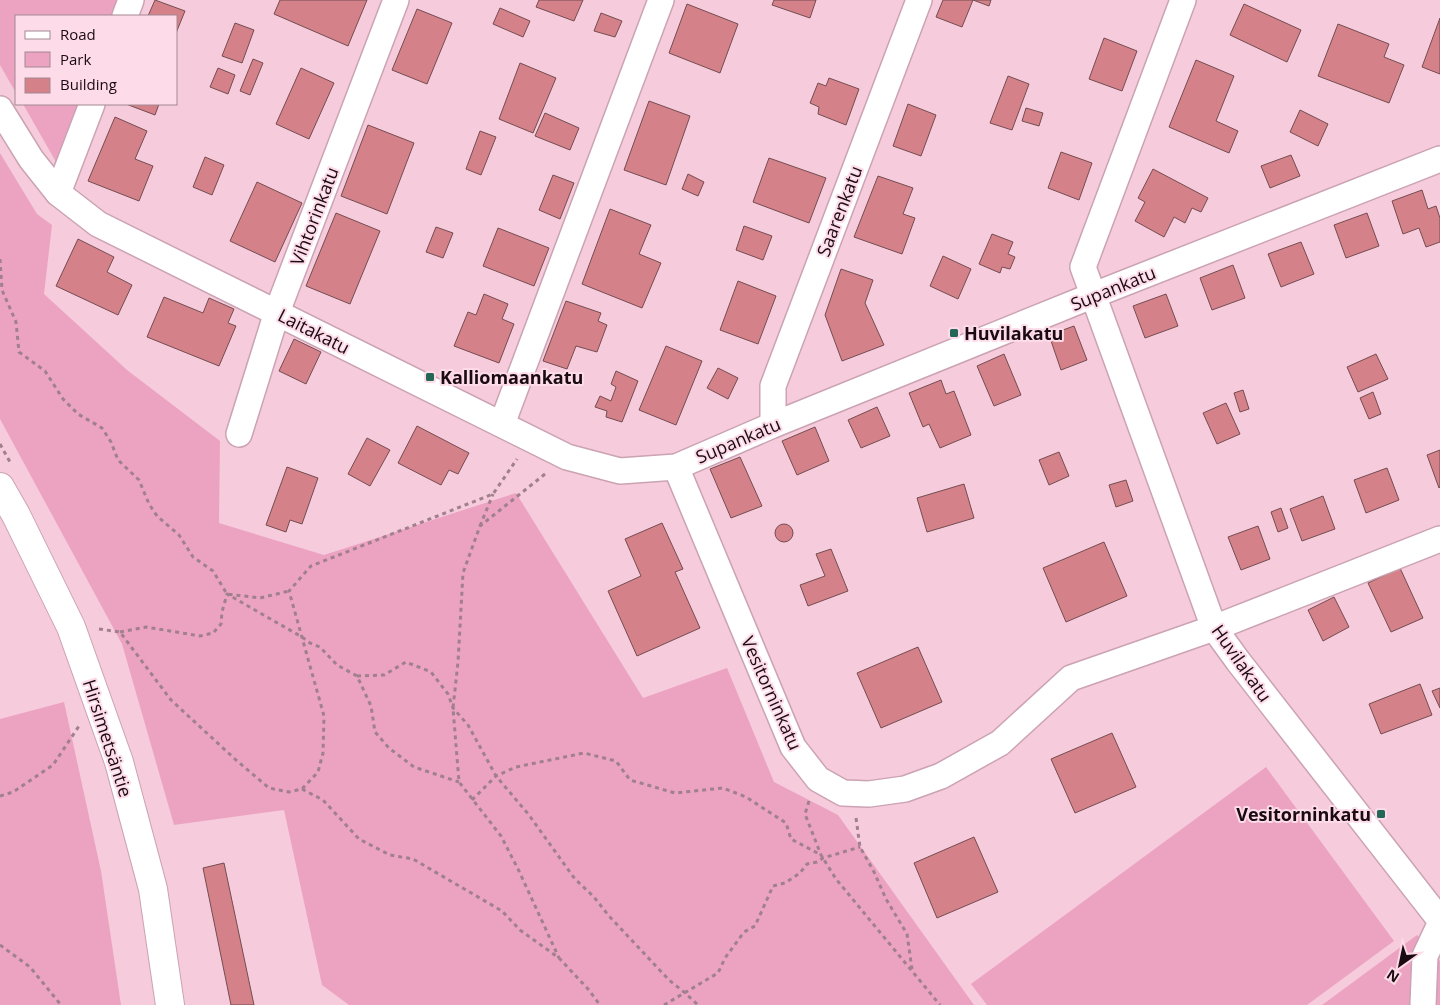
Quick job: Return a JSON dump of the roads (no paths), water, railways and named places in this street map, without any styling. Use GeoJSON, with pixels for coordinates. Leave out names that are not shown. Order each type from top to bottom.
{"type":"FeatureCollection","features":[{"type":"Feature","properties":{"kind":"street"},"geometry":{"type":"LineString","coordinates":[[125,15],[131,0]]}},
{"type":"Feature","properties":{"kind":"street","name":"Vihtorinkatu"},"geometry":{"type":"LineString","coordinates":[[239,434],[277,312],[396,0]]}},
{"type":"Feature","properties":{"kind":"street"},"geometry":{"type":"LineString","coordinates":[[502,424],[660,0]]}},
{"type":"Feature","properties":{"kind":"street","name":"Saarenkatu"},"geometry":{"type":"LineString","coordinates":[[773,425],[773,386],[919,0]]}},
{"type":"Feature","properties":{"kind":"street","name":"Huvilakatu"},"geometry":{"type":"LineString","coordinates":[[1183,0],[1083,267],[1214,628],[1238,662],[1440,922]]}},
{"type":"Feature","properties":{"kind":"street"},"geometry":{"type":"LineString","coordinates":[[58,193],[92,105]]}},
{"type":"Feature","properties":{"kind":"street","name":"Laitakatu"},"geometry":{"type":"LineString","coordinates":[[0,109],[31,159],[58,193],[98,224],[567,457],[620,471],[676,467]]}},
{"type":"Feature","properties":{"kind":"street","name":"Supankatu"},"geometry":{"type":"LineString","coordinates":[[676,467],[773,425],[1094,295],[1440,159]]}},
{"type":"Feature","properties":{"kind":"street","name":"Vesitorninkatu"},"geometry":{"type":"LineString","coordinates":[[676,467],[793,747],[818,779],[843,793],[869,794],[905,789],[941,776],[1000,743],[1072,678],[1214,628],[1440,539]]}},
{"type":"Feature","properties":{"kind":"street","name":"Hirsimetsäntie"},"geometry":{"type":"LineString","coordinates":[[0,487],[16,515],[71,628],[119,762],[153,890],[170,1005]]}},
{"type":"Feature","properties":{"kind":"street"},"geometry":{"type":"LineString","coordinates":[[1423,1005],[1425,956],[1440,922]]}},
{"type":"Feature","properties":{"kind":"place","name":"Huvilakatu"},"geometry":{"type":"Point","coordinates":[954,333]}},
{"type":"Feature","properties":{"kind":"place","name":"Kalliomaankatu"},"geometry":{"type":"Point","coordinates":[430,377]}},
{"type":"Feature","properties":{"kind":"place","name":"Vesitorninkatu"},"geometry":{"type":"Point","coordinates":[1381,814]}}]}
